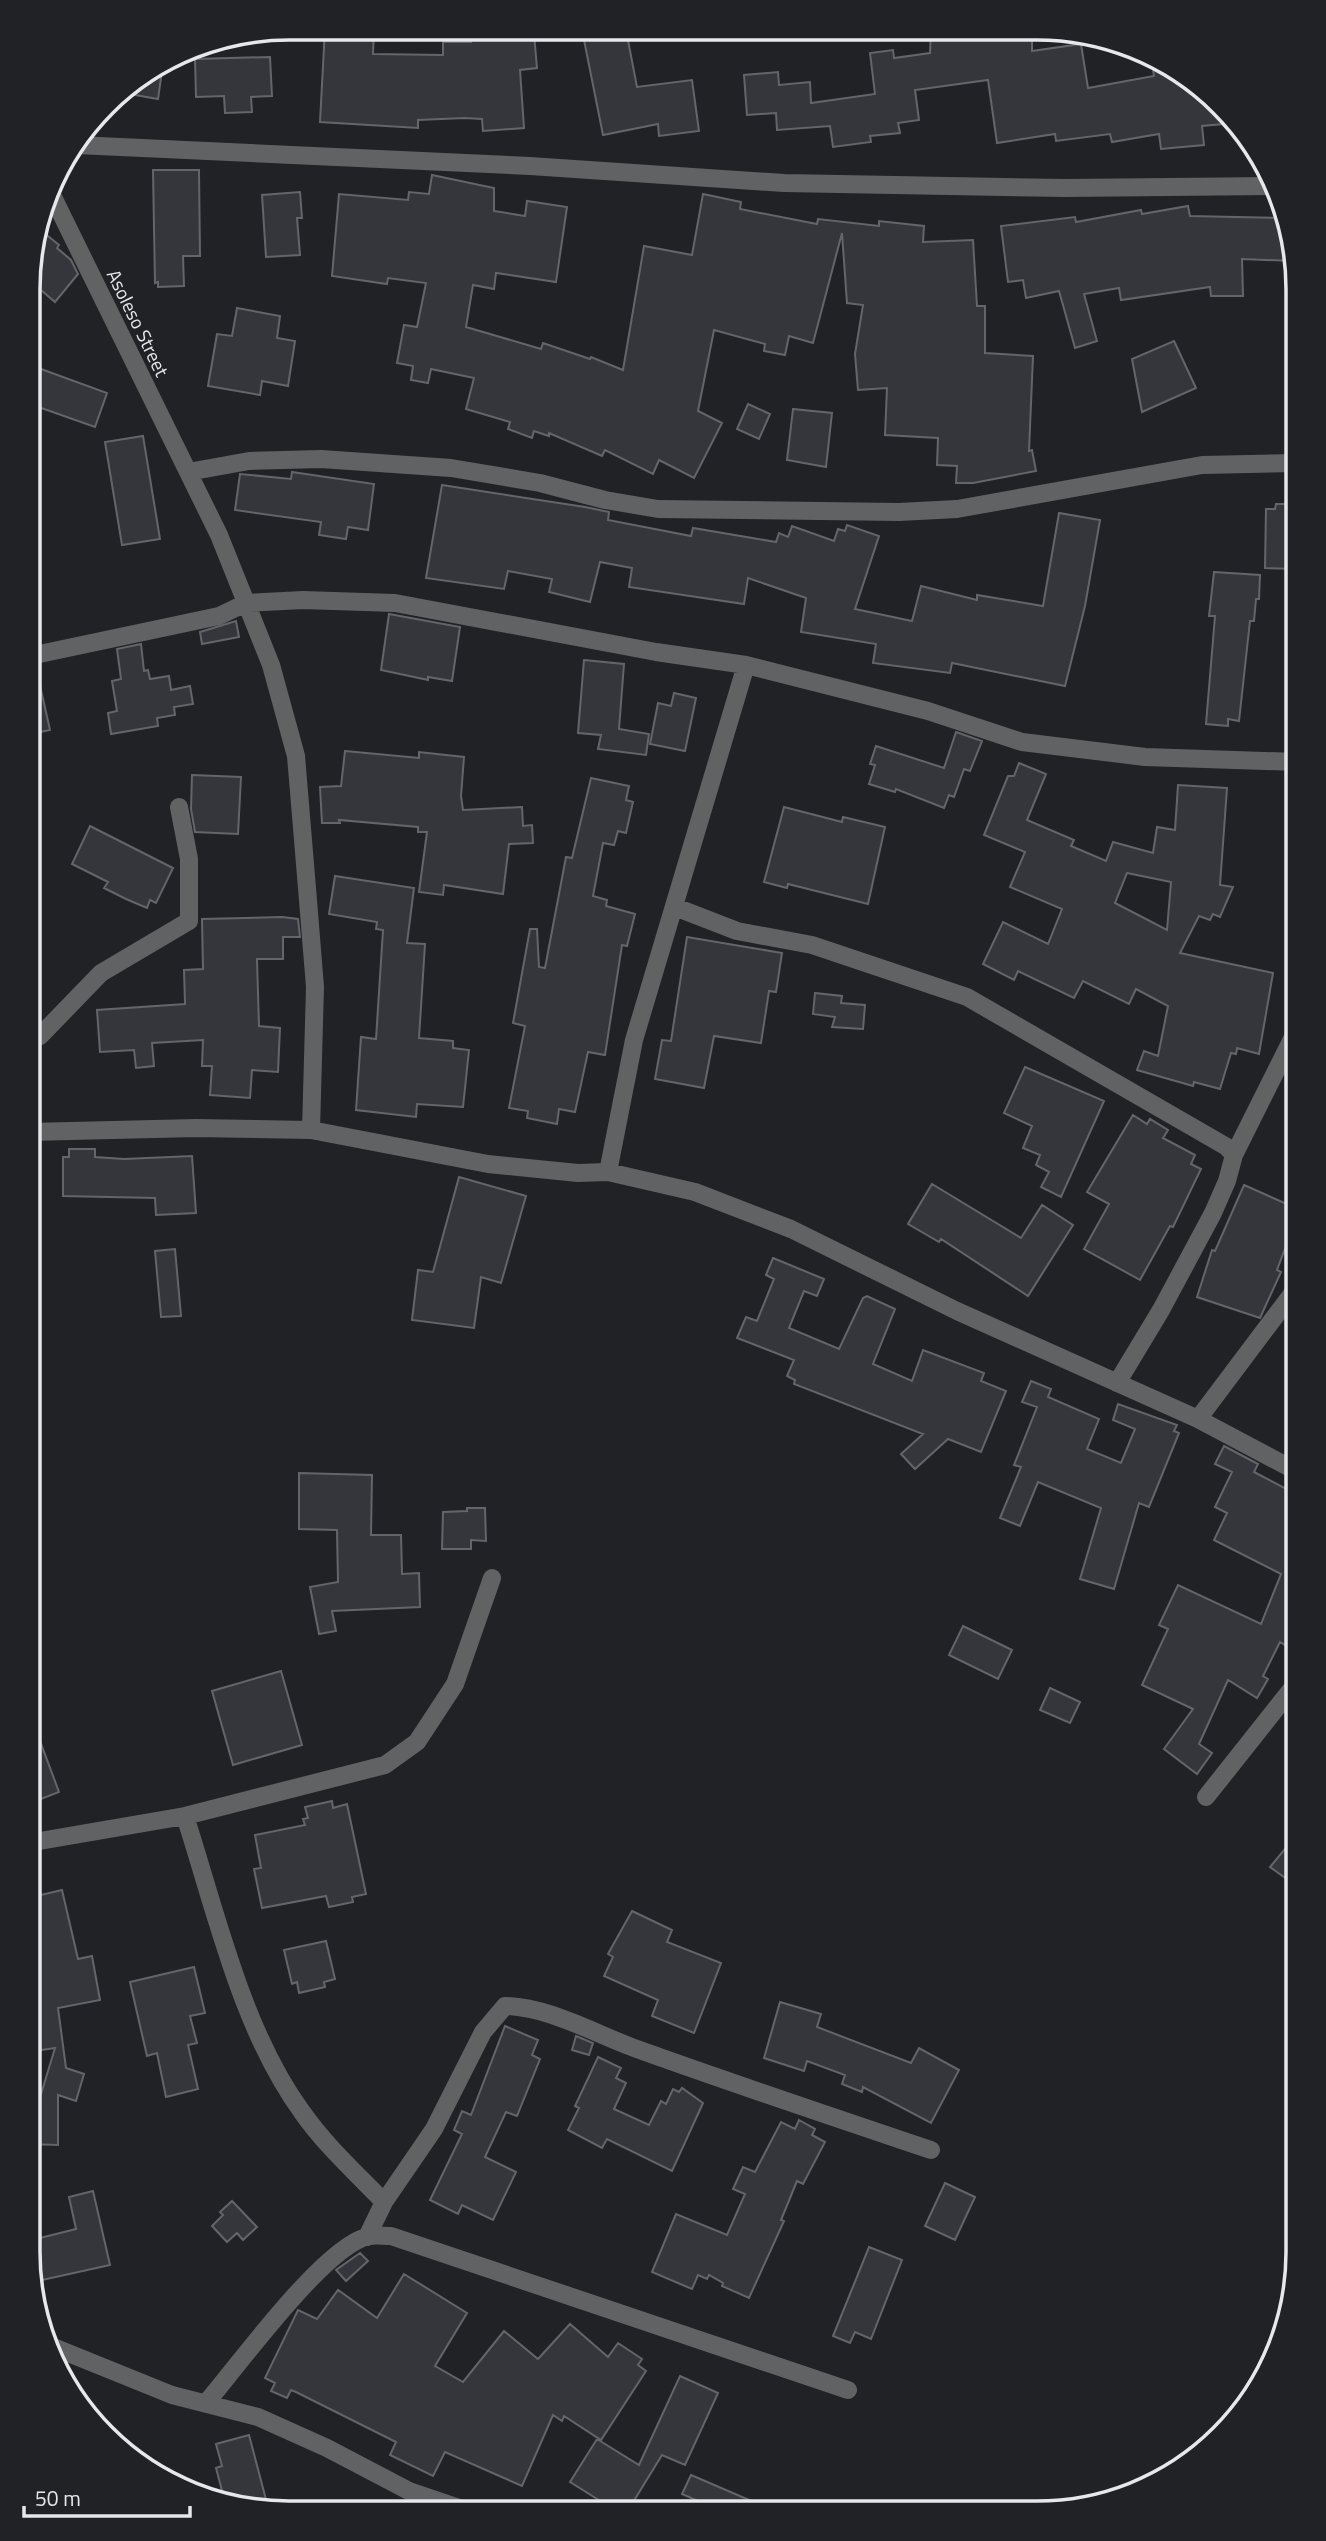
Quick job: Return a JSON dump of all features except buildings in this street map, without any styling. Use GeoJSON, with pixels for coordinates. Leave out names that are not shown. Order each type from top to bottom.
{"type":"FeatureCollection","features":[{"type":"Feature","properties":{"kind":"street"},"geometry":{"type":"LineString","coordinates":[[86,145],[530,166],[784,183],[1065,188],[1263,186]]}},
{"type":"Feature","properties":{"kind":"street","name":"Asoleso Street"},"geometry":{"type":"LineString","coordinates":[[56,202],[219,535],[271,665],[296,756],[315,987],[311,1130]]}},
{"type":"Feature","properties":{"kind":"street"},"geometry":{"type":"LineString","coordinates":[[188,472],[250,461],[321,459],[451,468],[540,483],[605,500],[658,509],[899,512],[957,509],[1202,465],[1286,463]]}},
{"type":"Feature","properties":{"kind":"street"},"geometry":{"type":"LineString","coordinates":[[40,654],[219,616],[246,604],[303,600],[395,603],[656,652],[746,665],[928,711],[1022,742],[1091,753],[1156,758],[1286,762]]}},
{"type":"Feature","properties":{"kind":"street"},"geometry":{"type":"LineString","coordinates":[[608,1172],[634,1040],[746,665]]}},
{"type":"Feature","properties":{"kind":"street"},"geometry":{"type":"LineString","coordinates":[[40,1037],[101,973],[189,921],[189,859],[179,807]]}},
{"type":"Feature","properties":{"kind":"street"},"geometry":{"type":"LineString","coordinates":[[675,907],[737,931],[812,945],[967,997],[1227,1147],[1234,1155]]}},
{"type":"Feature","properties":{"kind":"street"},"geometry":{"type":"LineString","coordinates":[[1117,1383],[1161,1310],[1213,1213],[1227,1181],[1234,1155],[1286,1051]]}},
{"type":"Feature","properties":{"kind":"street"},"geometry":{"type":"LineString","coordinates":[[40,1132],[196,1128],[311,1130],[488,1164],[578,1173],[608,1172],[695,1192],[791,1229],[957,1311],[1198,1419],[1286,1466]]}},
{"type":"Feature","properties":{"kind":"street"},"geometry":{"type":"LineString","coordinates":[[1198,1419],[1286,1302]]}},
{"type":"Feature","properties":{"kind":"street"},"geometry":{"type":"LineString","coordinates":[[40,1841],[185,1816],[385,1765],[417,1742],[455,1684],[492,1578]]}},
{"type":"Feature","properties":{"kind":"street"},"geometry":{"type":"LineString","coordinates":[[1206,1797],[1286,1696]]}},
{"type":"Feature","properties":{"kind":"street"},"geometry":{"type":"LineString","coordinates":[[185,1816],[242,1993],[279,2076],[310,2122],[384,2202]]}},
{"type":"Feature","properties":{"kind":"street"},"geometry":{"type":"LineString","coordinates":[[206,2403],[294,2298],[337,2255],[367,2236],[384,2202],[434,2129],[460,2071],[483,2032],[505,2006],[528,2006],[719,2078],[931,2150]]}},
{"type":"Feature","properties":{"kind":"street"},"geometry":{"type":"LineString","coordinates":[[367,2236],[391,2236],[848,2390]]}},
{"type":"Feature","properties":{"kind":"street"},"geometry":{"type":"LineString","coordinates":[[60,2350],[172,2395],[258,2417],[409,2491],[438,2501]]}}]}
